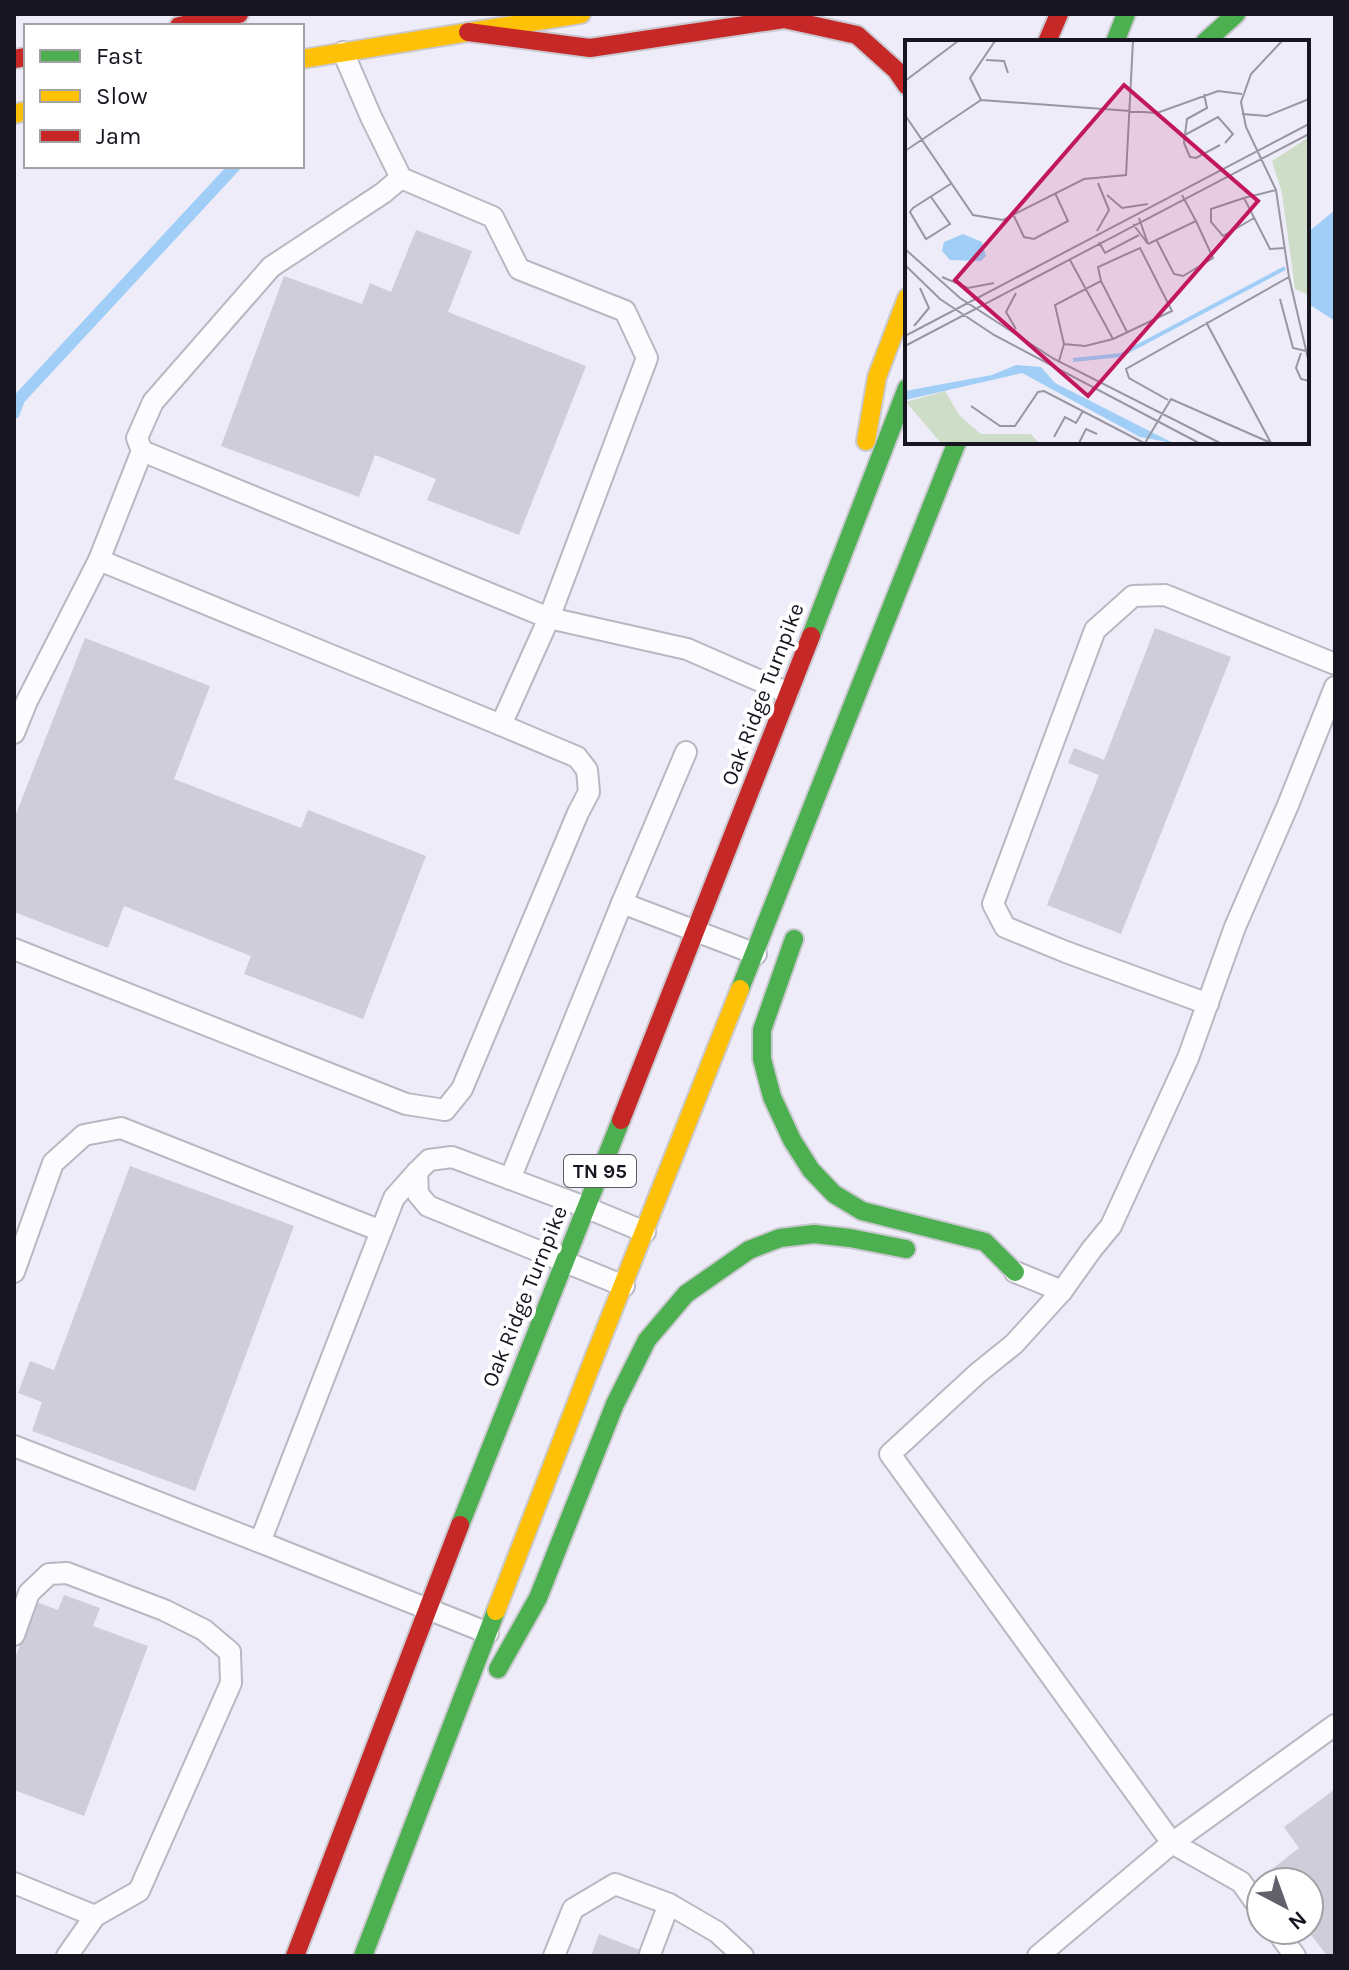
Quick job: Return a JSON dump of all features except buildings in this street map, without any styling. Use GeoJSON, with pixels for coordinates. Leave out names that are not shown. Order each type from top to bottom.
{"type":"FeatureCollection","features":[{"type":"Feature","properties":{"kind":"highway"},"geometry":{"type":"LineString","coordinates":[[189,24],[239,14]]}},
{"type":"Feature","properties":{"kind":"highway"},"geometry":{"type":"LineString","coordinates":[[304,59],[581,14]]}},
{"type":"Feature","properties":{"kind":"highway"},"geometry":{"type":"LineString","coordinates":[[1048,40],[1059,14]]}},
{"type":"Feature","properties":{"kind":"highway"},"geometry":{"type":"LineString","coordinates":[[1116,40],[1126,14]]}},
{"type":"Feature","properties":{"kind":"highway"},"geometry":{"type":"LineString","coordinates":[[1207,40],[1236,14]]}},
{"type":"Feature","properties":{"kind":"highway"},"geometry":{"type":"LineString","coordinates":[[468,32],[590,48],[784,19],[857,35],[896,70],[905,83]]}},
{"type":"Feature","properties":{"kind":"highway"},"geometry":{"type":"LineString","coordinates":[[849,535],[877,377],[905,303]]}},
{"type":"Feature","properties":{"kind":"highway","name":"Oak Ridge Turnpike"},"geometry":{"type":"LineString","coordinates":[[295,1956],[428,1608],[696,932],[905,393]]}},
{"type":"Feature","properties":{"kind":"highway","name":"TN 95"},"geometry":{"type":"LineString","coordinates":[[363,1956],[956,444]]}},
{"type":"Feature","properties":{"kind":"highway"},"geometry":{"type":"LineString","coordinates":[[856,745],[886,623],[960,484]]}},
{"type":"Feature","properties":{"kind":"highway"},"geometry":{"type":"LineString","coordinates":[[801,921],[762,1030],[762,1059],[772,1097],[792,1140],[811,1170],[834,1194],[862,1211],[985,1242],[1015,1272]]}},
{"type":"Feature","properties":{"kind":"highway"},"geometry":{"type":"LineString","coordinates":[[423,1800],[538,1598],[621,1391],[647,1340],[686,1294],[749,1250],[780,1238],[814,1234],[850,1238],[929,1256]]}},
{"type":"Feature","properties":{"kind":"highway"},"geometry":{"type":"LineString","coordinates":[[993,1273],[1015,1272]]}},
{"type":"Feature","properties":{"kind":"lane"},"geometry":{"type":"LineString","coordinates":[[343,52],[401,178],[493,217],[519,269],[625,311],[647,358],[549,618],[501,725]]}},
{"type":"Feature","properties":{"kind":"lane"},"geometry":{"type":"LineString","coordinates":[[14,733],[27,701],[99,560],[142,451],[137,438],[153,402],[271,267],[401,178]]}},
{"type":"Feature","properties":{"kind":"lane"},"geometry":{"type":"LineString","coordinates":[[142,451],[549,618],[687,649],[788,693]]}},
{"type":"Feature","properties":{"kind":"lane"},"geometry":{"type":"LineString","coordinates":[[14,949],[406,1104],[445,1110],[462,1089],[589,792],[587,770],[577,757],[99,560]]}},
{"type":"Feature","properties":{"kind":"lane"},"geometry":{"type":"LineString","coordinates":[[1208,1004],[1005,927],[993,904],[1095,630],[1133,596],[1165,595],[1335,664]]}},
{"type":"Feature","properties":{"kind":"lane"},"geometry":{"type":"LineString","coordinates":[[1245,1888],[1241,1882],[1172,1843],[890,1454],[1014,1344],[1062,1291],[1111,1226],[1188,1058],[1235,927],[1335,687]]}},
{"type":"Feature","properties":{"kind":"lane"},"geometry":{"type":"LineString","coordinates":[[510,1179],[686,752]]}},
{"type":"Feature","properties":{"kind":"lane"},"geometry":{"type":"LineString","coordinates":[[622,903],[756,954]]}},
{"type":"Feature","properties":{"kind":"lane"},"geometry":{"type":"LineString","coordinates":[[14,1272],[53,1163],[84,1135],[121,1128],[381,1231]]}},
{"type":"Feature","properties":{"kind":"lane"},"geometry":{"type":"LineString","coordinates":[[260,1542],[394,1198],[429,1160],[452,1157],[645,1232]]}},
{"type":"Feature","properties":{"kind":"lane"},"geometry":{"type":"LineString","coordinates":[[417,1172],[418,1194],[428,1206],[624,1286]]}},
{"type":"Feature","properties":{"kind":"lane"},"geometry":{"type":"LineString","coordinates":[[1015,1272],[1062,1291]]}},
{"type":"Feature","properties":{"kind":"lane"},"geometry":{"type":"LineString","coordinates":[[14,1446],[488,1633]]}},
{"type":"Feature","properties":{"kind":"lane"},"geometry":{"type":"LineString","coordinates":[[14,1635],[29,1593],[49,1574],[67,1573],[164,1610],[204,1630],[230,1652],[231,1683],[139,1891],[95,1916],[67,1956]]}},
{"type":"Feature","properties":{"kind":"lane"},"geometry":{"type":"LineString","coordinates":[[1038,1956],[1172,1843],[1335,1725]]}},
{"type":"Feature","properties":{"kind":"lane"},"geometry":{"type":"LineString","coordinates":[[14,1883],[95,1916]]}},
{"type":"Feature","properties":{"kind":"lane"},"geometry":{"type":"LineString","coordinates":[[554,1956],[573,1909],[615,1884],[669,1904],[717,1932],[743,1956]]}},
{"type":"Feature","properties":{"kind":"lane"},"geometry":{"type":"LineString","coordinates":[[650,1954],[669,1904]]}},
{"type":"Feature","properties":{"kind":"water"},"geometry":{"type":"Polygon","coordinates":[[[1335,210],[1335,321],[1309,304],[1309,231],[1335,210]]]}},
{"type":"Feature","properties":{"kind":"waterway"},"geometry":{"type":"LineString","coordinates":[[14,413],[19,399],[233,168]]}},
{"type":"Feature","properties":{"kind":"traffic: fast"},"geometry":{"type":"LineString","coordinates":[[1116,40],[1126,14]]}},
{"type":"Feature","properties":{"kind":"traffic: fast"},"geometry":{"type":"LineString","coordinates":[[1207,40],[1236,14]]}},
{"type":"Feature","properties":{"kind":"traffic: fast"},"geometry":{"type":"LineString","coordinates":[[811,636],[905,393]]}},
{"type":"Feature","properties":{"kind":"traffic: fast"},"geometry":{"type":"LineString","coordinates":[[740,989],[956,444]]}},
{"type":"Feature","properties":{"kind":"traffic: fast"},"geometry":{"type":"LineString","coordinates":[[794,939],[762,1030],[762,1059],[772,1097],[792,1140],[811,1170],[834,1194],[862,1211],[985,1242],[1015,1272]]}},
{"type":"Feature","properties":{"kind":"traffic: fast"},"geometry":{"type":"LineString","coordinates":[[460,1525],[621,1120]]}},
{"type":"Feature","properties":{"kind":"traffic: fast"},"geometry":{"type":"LineString","coordinates":[[498,1669],[538,1598],[615,1404],[647,1340],[686,1294],[749,1250],[780,1238],[814,1234],[906,1249]]}},
{"type":"Feature","properties":{"kind":"traffic: fast"},"geometry":{"type":"LineString","coordinates":[[363,1956],[496,1611]]}},
{"type":"Feature","properties":{"kind":"traffic: slow"},"geometry":{"type":"LineString","coordinates":[[304,59],[581,14]]}},
{"type":"Feature","properties":{"kind":"traffic: slow"},"geometry":{"type":"LineString","coordinates":[[14,114],[24,112]]}},
{"type":"Feature","properties":{"kind":"traffic: slow"},"geometry":{"type":"LineString","coordinates":[[866,441],[877,377],[905,303]]}},
{"type":"Feature","properties":{"kind":"traffic: slow"},"geometry":{"type":"LineString","coordinates":[[496,1611],[740,989]]}},
{"type":"Feature","properties":{"kind":"traffic: jam"},"geometry":{"type":"LineString","coordinates":[[189,24],[239,14]]}},
{"type":"Feature","properties":{"kind":"traffic: jam"},"geometry":{"type":"LineString","coordinates":[[1048,40],[1059,14]]}},
{"type":"Feature","properties":{"kind":"traffic: jam"},"geometry":{"type":"LineString","coordinates":[[468,32],[590,48],[784,19],[857,35],[896,70],[905,83]]}},
{"type":"Feature","properties":{"kind":"traffic: jam"},"geometry":{"type":"LineString","coordinates":[[14,59],[24,57]]}},
{"type":"Feature","properties":{"kind":"traffic: jam"},"geometry":{"type":"LineString","coordinates":[[621,1120],[811,636]]}},
{"type":"Feature","properties":{"kind":"traffic: jam"},"geometry":{"type":"LineString","coordinates":[[295,1956],[460,1525]]}}]}
